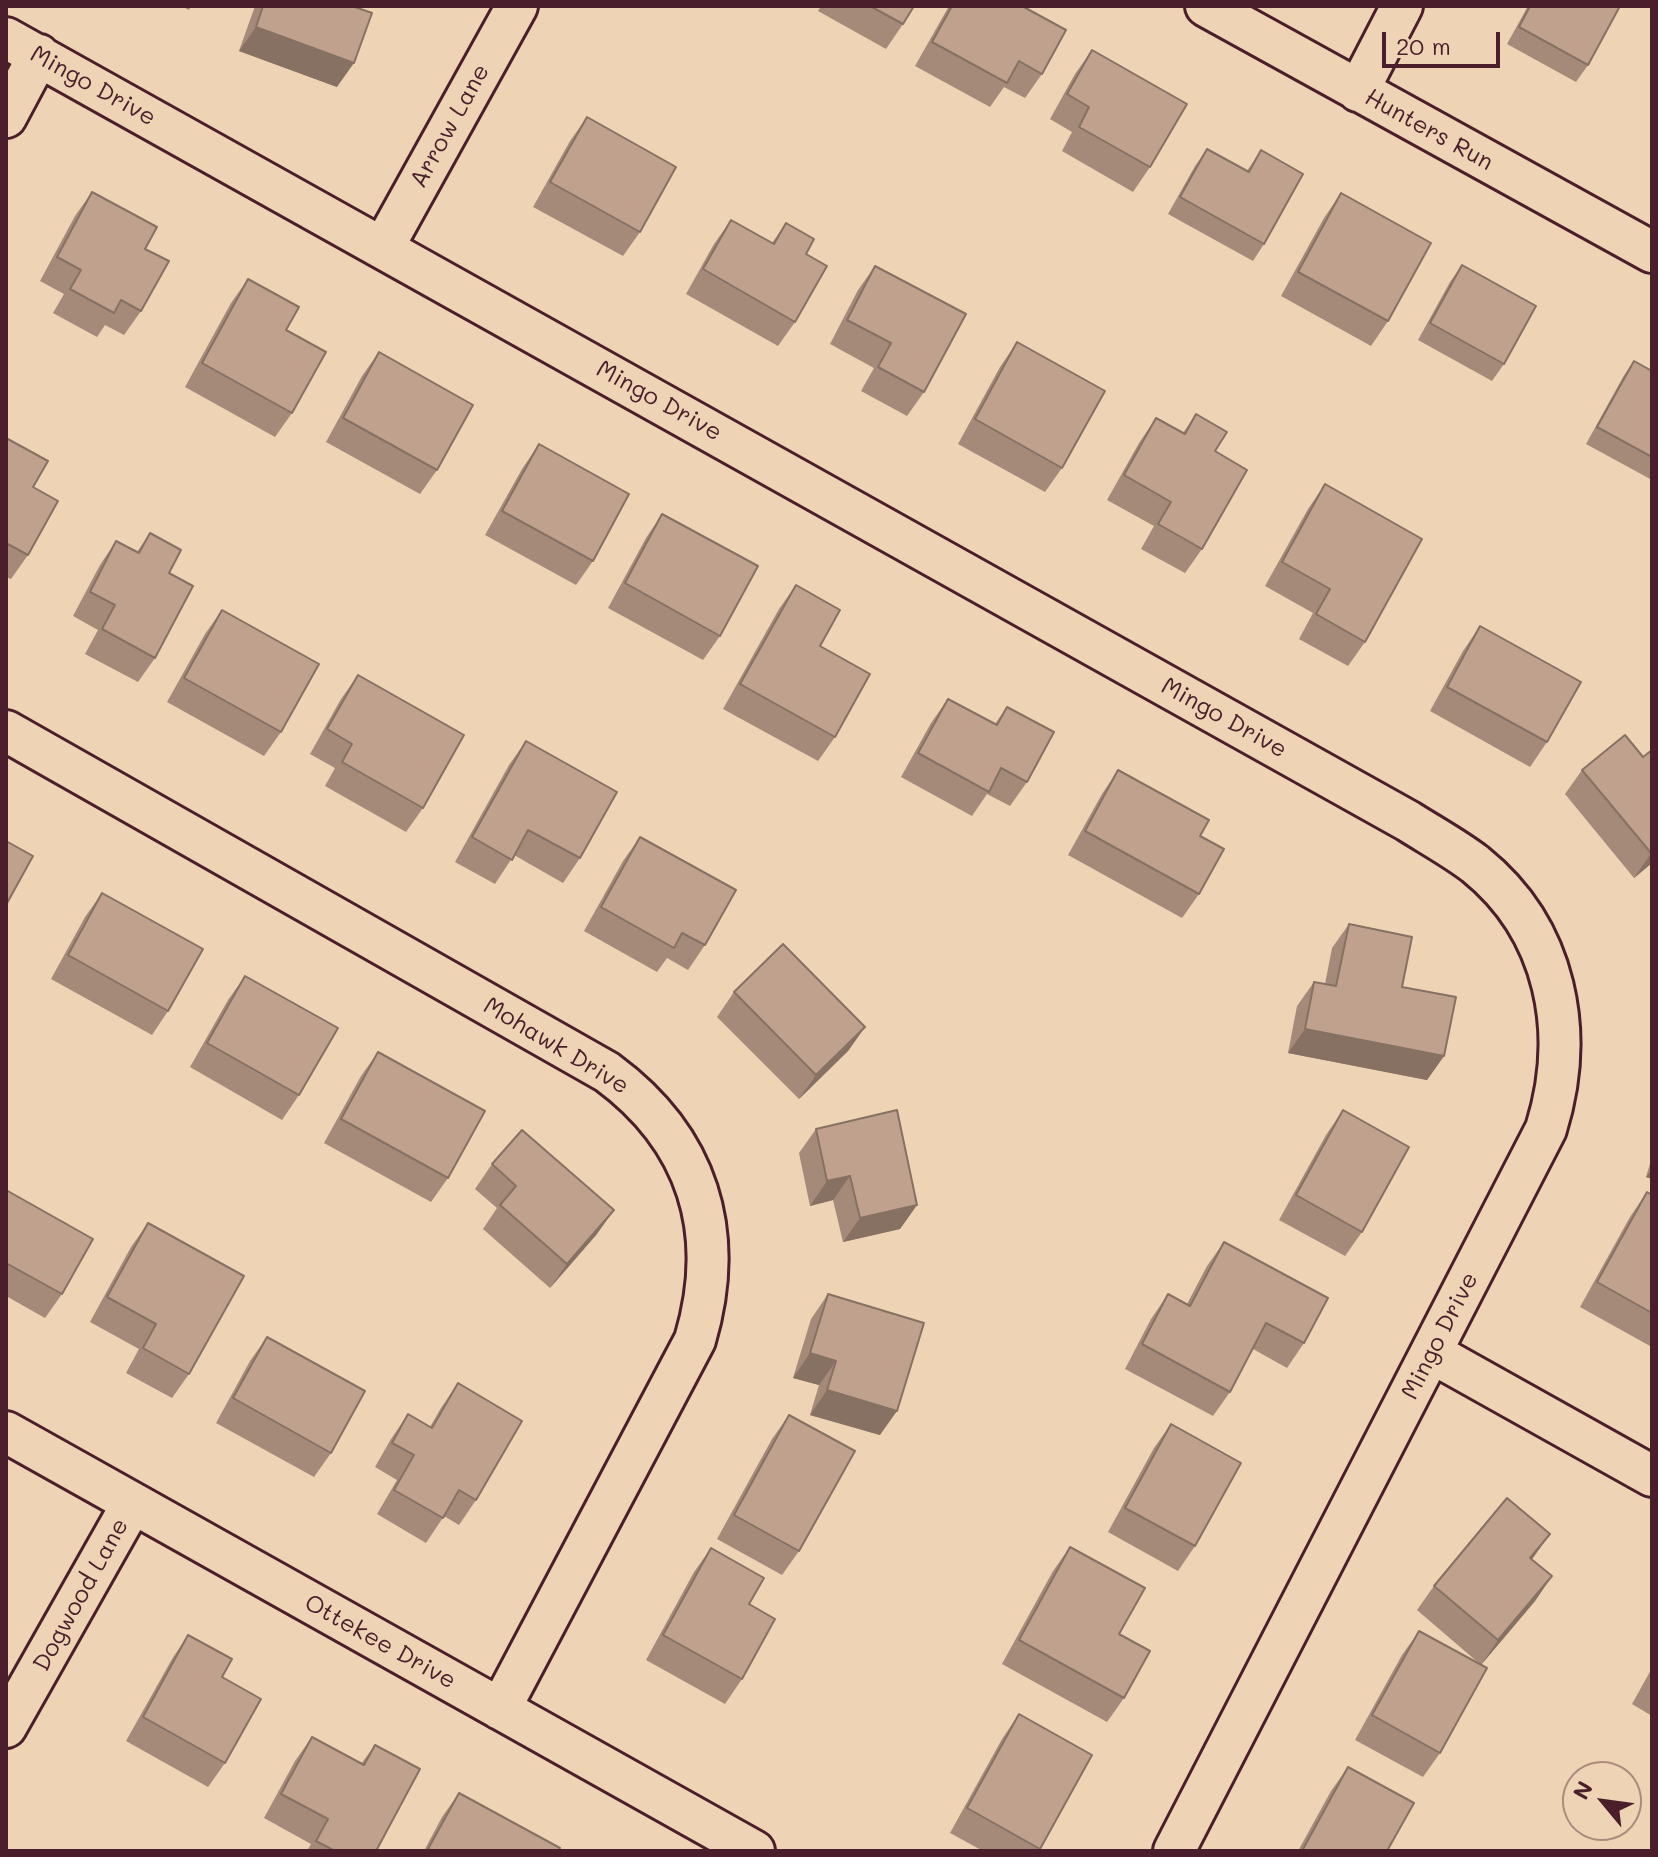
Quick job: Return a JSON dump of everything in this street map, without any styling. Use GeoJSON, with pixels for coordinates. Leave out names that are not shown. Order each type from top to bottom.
{"type":"FeatureCollection","features":[{"type":"Feature","properties":{"kind":"street","name":"Arrow Lane"},"geometry":{"type":"LineString","coordinates":[[384,246],[517,6]]}},
{"type":"Feature","properties":{"kind":"street","name":"Hunters Run"},"geometry":{"type":"LineString","coordinates":[[1206,6],[1652,252]]}},
{"type":"Feature","properties":{"kind":"street"},"geometry":{"type":"LineString","coordinates":[[1358,91],[1402,6]]}},
{"type":"Feature","properties":{"kind":"street","name":"Mingo Drive"},"geometry":{"type":"LineString","coordinates":[[22,47],[384,246],[1408,821],[1474,863],[1496,883],[1531,930],[1554,985],[1562,1043],[1555,1101],[1534,1157],[1174,1851]]}},
{"type":"Feature","properties":{"kind":"street"},"geometry":{"type":"LineString","coordinates":[[6,117],[22,47]]}},
{"type":"Feature","properties":{"kind":"street","name":"Mohawk Drive"},"geometry":{"type":"LineString","coordinates":[[6,731],[607,1072],[653,1112],[687,1163],[706,1220],[709,1251],[709,1281],[695,1340],[500,1709]]}},
{"type":"Feature","properties":{"kind":"street"},"geometry":{"type":"LineString","coordinates":[[1432,1353],[1652,1476]]}},
{"type":"Feature","properties":{"kind":"street","name":"Ottekee Drive"},"geometry":{"type":"LineString","coordinates":[[6,1432],[754,1851]]}},
{"type":"Feature","properties":{"kind":"street","name":"Dogwood Lane"},"geometry":{"type":"LineString","coordinates":[[6,1727],[132,1504]]}},
{"type":"Feature","properties":{"kind":"building"},"geometry":{"type":"Polygon","coordinates":[[[263,6],[352,6],[372,13],[354,63],[256,27],[263,6]]]}},
{"type":"Feature","properties":{"kind":"building"},"geometry":{"type":"Polygon","coordinates":[[[870,6],[914,6],[903,24],[870,6]]]}},
{"type":"Feature","properties":{"kind":"building"},"geometry":{"type":"Polygon","coordinates":[[[952,6],[1022,6],[1066,30],[1042,74],[1019,61],[1007,83],[932,42],[952,6]]]}},
{"type":"Feature","properties":{"kind":"building"},"geometry":{"type":"Polygon","coordinates":[[[1530,6],[1620,6],[1588,65],[1519,27],[1530,6]]]}},
{"type":"Feature","properties":{"kind":"building"},"geometry":{"type":"Polygon","coordinates":[[[1092,50],[1187,104],[1150,167],[1079,127],[1089,107],[1067,94],[1092,50]]]}},
{"type":"Feature","properties":{"kind":"building"},"geometry":{"type":"Polygon","coordinates":[[[587,117],[676,167],[640,232],[550,182],[587,117]]]}},
{"type":"Feature","properties":{"kind":"building"},"geometry":{"type":"Polygon","coordinates":[[[1207,149],[1249,172],[1261,150],[1303,174],[1264,244],[1180,197],[1207,149]]]}},
{"type":"Feature","properties":{"kind":"building"},"geometry":{"type":"Polygon","coordinates":[[[92,192],[157,227],[145,249],[169,261],[141,311],[121,300],[114,313],[70,289],[81,270],[57,257],[92,192]]]}},
{"type":"Feature","properties":{"kind":"building"},"geometry":{"type":"Polygon","coordinates":[[[1341,193],[1431,243],[1388,321],[1298,272],[1341,193]]]}},
{"type":"Feature","properties":{"kind":"building"},"geometry":{"type":"Polygon","coordinates":[[[731,220],[774,244],[786,223],[814,239],[806,254],[827,266],[795,322],[703,269],[731,220]]]}},
{"type":"Feature","properties":{"kind":"building"},"geometry":{"type":"Polygon","coordinates":[[[1462,265],[1536,306],[1504,364],[1430,323],[1462,265]]]}},
{"type":"Feature","properties":{"kind":"building"},"geometry":{"type":"Polygon","coordinates":[[[875,266],[966,314],[924,392],[878,367],[891,343],[847,320],[875,266]]]}},
{"type":"Feature","properties":{"kind":"building"},"geometry":{"type":"Polygon","coordinates":[[[248,279],[299,307],[286,330],[326,352],[292,413],[202,363],[248,279]]]}},
{"type":"Feature","properties":{"kind":"building"},"geometry":{"type":"Polygon","coordinates":[[[1017,342],[1105,391],[1062,468],[975,419],[1017,342]]]}},
{"type":"Feature","properties":{"kind":"building"},"geometry":{"type":"Polygon","coordinates":[[[379,352],[473,405],[437,470],[343,418],[379,352]]]}},
{"type":"Feature","properties":{"kind":"building"},"geometry":{"type":"Polygon","coordinates":[[[1634,361],[1652,371],[1652,457],[1597,427],[1634,361]]]}},
{"type":"Feature","properties":{"kind":"building"},"geometry":{"type":"Polygon","coordinates":[[[1196,414],[1227,432],[1215,451],[1247,470],[1202,549],[1158,524],[1171,502],[1124,475],[1156,418],[1185,434],[1196,414]]]}},
{"type":"Feature","properties":{"kind":"building"},"geometry":{"type":"Polygon","coordinates":[[[6,438],[48,461],[33,487],[58,501],[28,555],[6,543],[6,438]]]}},
{"type":"Feature","properties":{"kind":"building"},"geometry":{"type":"Polygon","coordinates":[[[539,444],[629,494],[593,561],[502,511],[539,444]]]}},
{"type":"Feature","properties":{"kind":"building"},"geometry":{"type":"Polygon","coordinates":[[[1325,484],[1422,539],[1365,642],[1316,614],[1330,589],[1282,562],[1325,484]]]}},
{"type":"Feature","properties":{"kind":"building"},"geometry":{"type":"Polygon","coordinates":[[[662,514],[758,566],[720,636],[625,583],[662,514]]]}},
{"type":"Feature","properties":{"kind":"building"},"geometry":{"type":"Polygon","coordinates":[[[150,533],[181,550],[169,573],[193,586],[155,658],[102,629],[115,605],[90,592],[116,541],[139,553],[150,533]]]}},
{"type":"Feature","properties":{"kind":"building"},"geometry":{"type":"Polygon","coordinates":[[[796,585],[840,610],[820,646],[870,674],[835,737],[740,684],[796,585]]]}},
{"type":"Feature","properties":{"kind":"building"},"geometry":{"type":"Polygon","coordinates":[[[222,610],[319,664],[281,732],[184,678],[222,610]]]}},
{"type":"Feature","properties":{"kind":"building"},"geometry":{"type":"Polygon","coordinates":[[[1480,626],[1581,682],[1547,742],[1447,687],[1480,626]]]}},
{"type":"Feature","properties":{"kind":"building"},"geometry":{"type":"Polygon","coordinates":[[[358,675],[464,735],[423,808],[342,762],[352,744],[327,729],[358,675]]]}},
{"type":"Feature","properties":{"kind":"building"},"geometry":{"type":"Polygon","coordinates":[[[948,699],[997,725],[1007,707],[1054,732],[1027,782],[1001,768],[989,792],[918,753],[948,699]]]}},
{"type":"Feature","properties":{"kind":"building"},"geometry":{"type":"Polygon","coordinates":[[[1625,735],[1643,757],[1652,750],[1651,853],[1582,770],[1625,735]]]}},
{"type":"Feature","properties":{"kind":"building"},"geometry":{"type":"Polygon","coordinates":[[[526,741],[617,792],[580,858],[528,830],[512,860],[472,837],[526,741]]]}},
{"type":"Feature","properties":{"kind":"building"},"geometry":{"type":"Polygon","coordinates":[[[1118,770],[1209,820],[1200,836],[1224,849],[1199,894],[1085,831],[1118,770]]]}},
{"type":"Feature","properties":{"kind":"building"},"geometry":{"type":"Polygon","coordinates":[[[640,837],[736,890],[705,945],[682,933],[674,948],[601,907],[640,837]]]}},
{"type":"Feature","properties":{"kind":"building"},"geometry":{"type":"Polygon","coordinates":[[[6,841],[33,856],[6,905],[6,841]]]}},
{"type":"Feature","properties":{"kind":"building"},"geometry":{"type":"Polygon","coordinates":[[[102,893],[203,949],[168,1011],[68,955],[102,893]]]}},
{"type":"Feature","properties":{"kind":"building"},"geometry":{"type":"Polygon","coordinates":[[[1349,924],[1412,937],[1402,987],[1456,997],[1444,1056],[1305,1029],[1314,982],[1336,986],[1349,924]]]}},
{"type":"Feature","properties":{"kind":"building"},"geometry":{"type":"Polygon","coordinates":[[[783,944],[865,1027],[816,1075],[734,992],[783,944]]]}},
{"type":"Feature","properties":{"kind":"building"},"geometry":{"type":"Polygon","coordinates":[[[245,976],[338,1028],[299,1095],[207,1043],[245,976]]]}},
{"type":"Feature","properties":{"kind":"building"},"geometry":{"type":"Polygon","coordinates":[[[378,1052],[485,1111],[448,1178],[341,1119],[378,1052]]]}},
{"type":"Feature","properties":{"kind":"building"},"geometry":{"type":"Polygon","coordinates":[[[897,1110],[917,1205],[860,1218],[850,1176],[827,1181],[816,1129],[897,1110]]]}},
{"type":"Feature","properties":{"kind":"building"},"geometry":{"type":"Polygon","coordinates":[[[1343,1110],[1409,1147],[1362,1232],[1296,1195],[1343,1110]]]}},
{"type":"Feature","properties":{"kind":"building"},"geometry":{"type":"Polygon","coordinates":[[[522,1130],[614,1210],[567,1264],[500,1205],[516,1186],[492,1164],[522,1130]]]}},
{"type":"Feature","properties":{"kind":"building"},"geometry":{"type":"Polygon","coordinates":[[[6,1190],[93,1239],[62,1294],[6,1263],[6,1190]]]}},
{"type":"Feature","properties":{"kind":"building"},"geometry":{"type":"Polygon","coordinates":[[[1647,1192],[1652,1195],[1652,1313],[1597,1282],[1647,1192]]]}},
{"type":"Feature","properties":{"kind":"building"},"geometry":{"type":"Polygon","coordinates":[[[148,1223],[244,1276],[189,1374],[143,1348],[156,1324],[107,1297],[148,1223]]]}},
{"type":"Feature","properties":{"kind":"building"},"geometry":{"type":"Polygon","coordinates":[[[1224,1242],[1328,1298],[1304,1343],[1266,1323],[1230,1392],[1142,1344],[1168,1294],[1190,1306],[1224,1242]]]}},
{"type":"Feature","properties":{"kind":"building"},"geometry":{"type":"Polygon","coordinates":[[[828,1294],[924,1323],[897,1411],[827,1390],[836,1361],[810,1353],[828,1294]]]}},
{"type":"Feature","properties":{"kind":"building"},"geometry":{"type":"Polygon","coordinates":[[[267,1337],[365,1391],[331,1453],[233,1398],[267,1337]]]}},
{"type":"Feature","properties":{"kind":"building"},"geometry":{"type":"Polygon","coordinates":[[[458,1383],[522,1421],[476,1500],[459,1490],[443,1518],[394,1490],[414,1455],[392,1443],[408,1414],[432,1428],[458,1383]]]}},
{"type":"Feature","properties":{"kind":"building"},"geometry":{"type":"Polygon","coordinates":[[[789,1415],[855,1451],[799,1551],[734,1515],[789,1415]]]}},
{"type":"Feature","properties":{"kind":"building"},"geometry":{"type":"Polygon","coordinates":[[[1171,1424],[1241,1463],[1195,1546],[1125,1508],[1171,1424]]]}},
{"type":"Feature","properties":{"kind":"building"},"geometry":{"type":"Polygon","coordinates":[[[1507,1498],[1550,1534],[1530,1558],[1552,1576],[1498,1640],[1434,1586],[1507,1498]]]}},
{"type":"Feature","properties":{"kind":"building"},"geometry":{"type":"Polygon","coordinates":[[[1070,1547],[1145,1588],[1119,1634],[1150,1651],[1124,1698],[1019,1640],[1070,1547]]]}},
{"type":"Feature","properties":{"kind":"building"},"geometry":{"type":"Polygon","coordinates":[[[711,1548],[764,1578],[749,1604],[775,1619],[742,1679],[663,1635],[711,1548]]]}},
{"type":"Feature","properties":{"kind":"building"},"geometry":{"type":"Polygon","coordinates":[[[1419,1631],[1487,1668],[1440,1753],[1372,1715],[1419,1631]]]}},
{"type":"Feature","properties":{"kind":"building"},"geometry":{"type":"Polygon","coordinates":[[[188,1635],[232,1659],[222,1677],[261,1699],[225,1763],[143,1717],[188,1635]]]}},
{"type":"Feature","properties":{"kind":"building"},"geometry":{"type":"Polygon","coordinates":[[[1019,1714],[1092,1755],[1040,1849],[967,1808],[1019,1714]]]}},
{"type":"Feature","properties":{"kind":"building"},"geometry":{"type":"Polygon","coordinates":[[[312,1737],[364,1765],[375,1745],[420,1769],[376,1851],[335,1851],[316,1841],[328,1819],[281,1794],[312,1737]]]}},
{"type":"Feature","properties":{"kind":"building"},"geometry":{"type":"Polygon","coordinates":[[[1348,1767],[1414,1803],[1387,1851],[1302,1851],[1348,1767]]]}},
{"type":"Feature","properties":{"kind":"building"},"geometry":{"type":"Polygon","coordinates":[[[459,1793],[560,1848],[558,1851],[428,1849],[459,1793]]]}}]}
